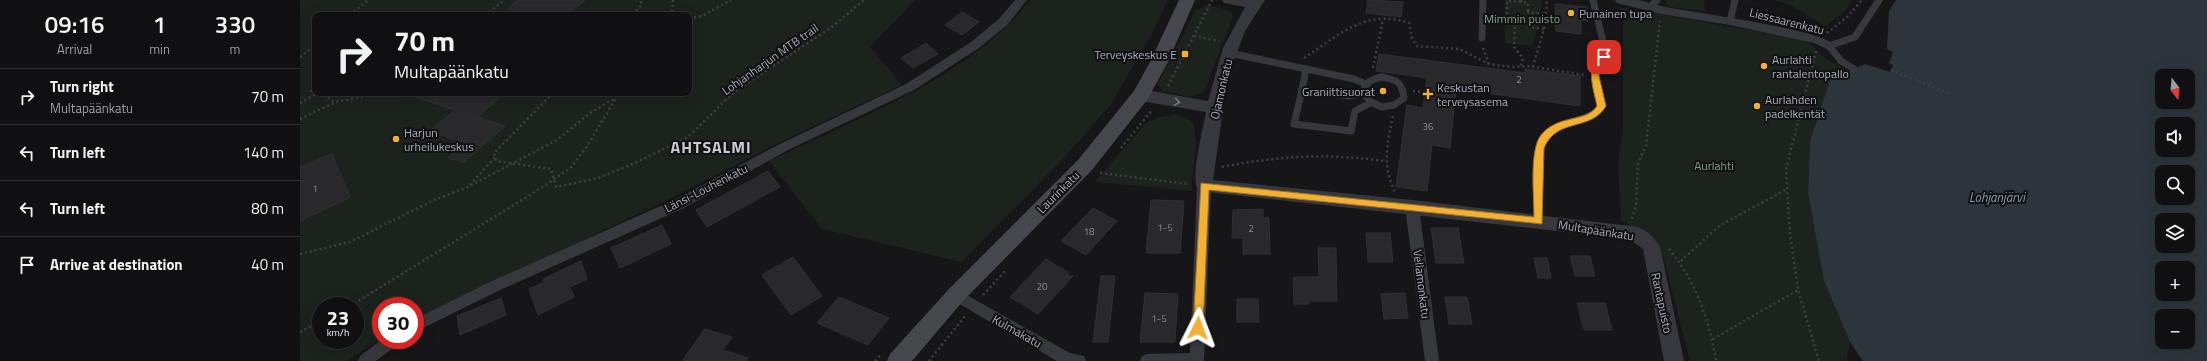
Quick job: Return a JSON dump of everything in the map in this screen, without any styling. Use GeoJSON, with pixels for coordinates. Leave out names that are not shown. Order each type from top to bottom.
{"type":"FeatureCollection","features":[{"type":"Feature","properties":{"kind":"main road","name":"Laurinkatu"},"geometry":{"type":"LineString","coordinates":[[898,361],[956,295],[1085,165],[1141,95],[1159,62],[1187,0]]}},
{"type":"Feature","properties":{"kind":"street","name":"Länsi-Louhenkatu"},"geometry":{"type":"LineString","coordinates":[[424,322],[495,286],[679,204],[784,147],[910,87],[975,45],[1003,22],[1021,0]]}},
{"type":"Feature","properties":{"kind":"street"},"geometry":{"type":"LineString","coordinates":[[1229,0],[1256,2]]}},
{"type":"Feature","properties":{"kind":"street","name":"Liessaarenkatu"},"geometry":{"type":"LineString","coordinates":[[1621,0],[1730,21],[1817,40],[1829,46]]}},
{"type":"Feature","properties":{"kind":"street","name":"Ojamonkatu"},"geometry":{"type":"LineString","coordinates":[[1204,182],[1215,108],[1229,53],[1238,28],[1256,2]]}},
{"type":"Feature","properties":{"kind":"street"},"geometry":{"type":"LineString","coordinates":[[1141,95],[1215,108]]}},
{"type":"Feature","properties":{"kind":"street"},"geometry":{"type":"LineString","coordinates":[[1147,361],[1197,360],[1204,182]]}},
{"type":"Feature","properties":{"kind":"street","name":"Multapäänkatu"},"geometry":{"type":"LineString","coordinates":[[1204,182],[1632,232],[1659,247]]}},
{"type":"Feature","properties":{"kind":"street","name":"Vellamonkatu"},"geometry":{"type":"LineString","coordinates":[[1412,207],[1432,361]]}},
{"type":"Feature","properties":{"kind":"street","name":"Rantapuisto"},"geometry":{"type":"LineString","coordinates":[[1659,247],[1674,361]]}},
{"type":"Feature","properties":{"kind":"street","name":"Kulmakatu"},"geometry":{"type":"LineString","coordinates":[[956,295],[1067,359],[1079,361]]}},
{"type":"Feature","properties":{"kind":"street"},"geometry":{"type":"LineString","coordinates":[[365,361],[380,349]]}},
{"type":"Feature","properties":{"kind":"lane"},"geometry":{"type":"LineString","coordinates":[[1482,38],[1483,0]]}},
{"type":"Feature","properties":{"kind":"lane"},"geometry":{"type":"LineString","coordinates":[[1539,222],[1540,148],[1544,137],[1553,129],[1565,123],[1590,117],[1602,106],[1595,76],[1596,69],[1604,57],[1605,50],[1593,0]]}},
{"type":"Feature","properties":{"kind":"lane"},"geometry":{"type":"LineString","coordinates":[[1730,21],[1735,0]]}},
{"type":"Feature","properties":{"kind":"lane"},"geometry":{"type":"LineString","coordinates":[[1854,69],[1841,61],[1829,46],[1855,37],[1879,0]]}},
{"type":"Feature","properties":{"kind":"lane"},"geometry":{"type":"LineString","coordinates":[[1229,53],[1306,68],[1354,79],[1366,84]]}},
{"type":"Feature","properties":{"kind":"lane"},"geometry":{"type":"LineString","coordinates":[[1306,68],[1294,124],[1351,132],[1356,111],[1370,103]]}},
{"type":"Feature","properties":{"kind":"lane"},"geometry":{"type":"LineString","coordinates":[[1376,78],[1389,78],[1400,84],[1405,93],[1401,102],[1390,107],[1383,107],[1370,103],[1363,93],[1366,84],[1376,78]]}},
{"type":"Feature","properties":{"kind":"lane"},"geometry":{"type":"LineString","coordinates":[[1302,90],[1349,96],[1363,93]]}},
{"type":"Feature","properties":{"kind":"path"},"geometry":{"type":"LineString","coordinates":[[354,12],[368,0]]}},
{"type":"Feature","properties":{"kind":"path"},"geometry":{"type":"LineString","coordinates":[[489,12],[505,0]]}},
{"type":"Feature","properties":{"kind":"path"},"geometry":{"type":"LineString","coordinates":[[635,12],[642,4],[640,0]]}},
{"type":"Feature","properties":{"kind":"path"},"geometry":{"type":"LineString","coordinates":[[672,12],[673,0]]}},
{"type":"Feature","properties":{"kind":"path"},"geometry":{"type":"LineString","coordinates":[[692,18],[702,16],[731,0]]}},
{"type":"Feature","properties":{"kind":"path","name":"Lohjanharjun MTB trail"},"geometry":{"type":"LineString","coordinates":[[495,157],[496,161],[551,169],[556,187],[598,178],[635,163],[688,137],[734,92],[832,27],[864,0]]}},
{"type":"Feature","properties":{"kind":"path"},"geometry":{"type":"LineString","coordinates":[[1533,67],[1544,29],[1547,0]]}},
{"type":"Feature","properties":{"kind":"path"},"geometry":{"type":"LineString","coordinates":[[1819,361],[1798,290],[1790,234],[1786,169],[1804,102],[1817,40],[1847,17],[1862,0]]}},
{"type":"Feature","properties":{"kind":"path"},"geometry":{"type":"LineString","coordinates":[[1507,19],[1507,1],[1521,1],[1528,3],[1528,27],[1544,29]]}},
{"type":"Feature","properties":{"kind":"path"},"geometry":{"type":"LineString","coordinates":[[1629,224],[1636,206],[1638,163],[1646,146],[1656,6]]}},
{"type":"Feature","properties":{"kind":"path"},"geometry":{"type":"LineString","coordinates":[[1528,12],[1546,14]]}},
{"type":"Feature","properties":{"kind":"path"},"geometry":{"type":"LineString","coordinates":[[1482,17],[1528,20]]}},
{"type":"Feature","properties":{"kind":"path"},"geometry":{"type":"LineString","coordinates":[[1300,60],[1364,20],[1383,19],[1410,23],[1412,39],[1417,46],[1459,49],[1489,64],[1511,67],[1533,67],[1595,76]]}},
{"type":"Feature","properties":{"kind":"path"},"geometry":{"type":"LineString","coordinates":[[1372,72],[1383,19]]}},
{"type":"Feature","properties":{"kind":"path"},"geometry":{"type":"LineString","coordinates":[[1515,19],[1514,48],[1522,57],[1523,62],[1520,66]]}},
{"type":"Feature","properties":{"kind":"path"},"geometry":{"type":"LineString","coordinates":[[1482,38],[1483,49],[1489,64]]}},
{"type":"Feature","properties":{"kind":"path"},"geometry":{"type":"LineString","coordinates":[[300,57],[312,47]]}},
{"type":"Feature","properties":{"kind":"path"},"geometry":{"type":"LineString","coordinates":[[1891,70],[1948,92]]}},
{"type":"Feature","properties":{"kind":"path"},"geometry":{"type":"LineString","coordinates":[[1413,91],[1425,92]]}},
{"type":"Feature","properties":{"kind":"path"},"geometry":{"type":"LineString","coordinates":[[300,103],[313,96]]}},
{"type":"Feature","properties":{"kind":"path"},"geometry":{"type":"LineString","coordinates":[[325,96],[336,102]]}},
{"type":"Feature","properties":{"kind":"path"},"geometry":{"type":"LineString","coordinates":[[300,119],[336,102],[366,96],[397,96]]}},
{"type":"Feature","properties":{"kind":"path"},"geometry":{"type":"LineString","coordinates":[[468,187],[495,157],[494,153],[550,96]]}},
{"type":"Feature","properties":{"kind":"path"},"geometry":{"type":"LineString","coordinates":[[364,297],[571,167],[586,148],[614,98]]}},
{"type":"Feature","properties":{"kind":"path"},"geometry":{"type":"LineString","coordinates":[[300,254],[350,242],[434,200],[468,187],[557,140],[590,114],[614,98]]}},
{"type":"Feature","properties":{"kind":"path"},"geometry":{"type":"LineString","coordinates":[[1147,117],[1157,112]]}},
{"type":"Feature","properties":{"kind":"path"},"geometry":{"type":"LineString","coordinates":[[1217,168],[1292,155],[1336,155],[1384,161]]}},
{"type":"Feature","properties":{"kind":"path"},"geometry":{"type":"LineString","coordinates":[[1098,173],[1194,184],[1196,177],[1204,182]]}},
{"type":"Feature","properties":{"kind":"path"},"geometry":{"type":"LineString","coordinates":[[1681,261],[1719,226],[1787,189]]}},
{"type":"Feature","properties":{"kind":"path"},"geometry":{"type":"LineString","coordinates":[[1659,247],[1681,261],[1694,286],[1713,339],[1716,361]]}},
{"type":"Feature","properties":{"kind":"path"},"geometry":{"type":"LineString","coordinates":[[929,361],[973,306],[1011,265]]}},
{"type":"Feature","properties":{"kind":"path"},"geometry":{"type":"LineString","coordinates":[[1713,339],[1798,290]]}},
{"type":"Feature","properties":{"kind":"path"},"geometry":{"type":"LineString","coordinates":[[300,332],[312,326]]}},
{"type":"Feature","properties":{"kind":"green space"},"geometry":{"type":"Polygon","coordinates":[[[300,0],[915,0],[870,47],[902,85],[776,144],[653,207],[424,315],[424,297],[372,297],[372,344],[348,361],[300,361],[300,0]]]}},
{"type":"Feature","properties":{"kind":"green space"},"geometry":{"type":"Polygon","coordinates":[[[1030,0],[1168,0],[1152,33],[1111,104],[1064,158],[961,262],[822,229],[769,161],[862,118],[926,85],[983,47],[1017,16],[1030,0]]]}},
{"type":"Feature","properties":{"kind":"green space","name":"Mimmin puisto"},"geometry":{"type":"Polygon","coordinates":[[[1505,0],[1542,0],[1539,22],[1532,46],[1505,43],[1505,0]]]}},
{"type":"Feature","properties":{"kind":"green space"},"geometry":{"type":"Polygon","coordinates":[[[1704,0],[1705,11],[1670,7],[1665,1],[1704,0]]]}},
{"type":"Feature","properties":{"kind":"green space"},"geometry":{"type":"Polygon","coordinates":[[[1773,0],[1852,0],[1846,10],[1825,26],[1790,5],[1773,0]]]}},
{"type":"Feature","properties":{"kind":"green space"},"geometry":{"type":"Polygon","coordinates":[[[1206,5],[1231,11],[1233,16],[1204,92],[1189,97],[1162,91],[1158,84],[1195,11],[1206,5]]]}},
{"type":"Feature","properties":{"kind":"green space","name":"Aurlahti"},"geometry":{"type":"Polygon","coordinates":[[[1618,7],[1806,40],[1826,59],[1849,71],[1830,80],[1810,141],[1808,192],[1824,281],[1850,342],[1846,361],[1690,361],[1661,248],[1654,240],[1621,221],[1618,163],[1623,129],[1623,15],[1618,7]]]}},
{"type":"Feature","properties":{"kind":"green space"},"geometry":{"type":"Polygon","coordinates":[[[1176,115],[1187,117],[1194,124],[1196,145],[1191,191],[1095,182],[1146,123],[1160,117],[1176,115]]]}},
{"type":"Feature","properties":{"kind":"water","name":"Lohjanjärvi"},"geometry":{"type":"Polygon","coordinates":[[[1896,0],[2207,0],[2207,361],[1863,361],[1850,342],[1824,281],[1808,192],[1810,141],[1830,80],[1865,64],[1890,72],[1893,65],[1889,63],[1893,52],[1887,49],[1889,11],[1896,0]]]}},
{"type":"Feature","properties":{"kind":"building"},"geometry":{"type":"Polygon","coordinates":[[[518,0],[585,0],[571,12],[513,12],[514,11],[507,9],[518,0]]]}},
{"type":"Feature","properties":{"kind":"building"},"geometry":{"type":"Polygon","coordinates":[[[1368,0],[1403,2],[1401,17],[1366,13],[1368,0]]]}},
{"type":"Feature","properties":{"kind":"building","name":"Punainen tupa"},"geometry":{"type":"Polygon","coordinates":[[[1555,4],[1587,7],[1588,21],[1581,20],[1581,34],[1556,31],[1555,4]]]}},
{"type":"Feature","properties":{"kind":"building"},"geometry":{"type":"Polygon","coordinates":[[[962,12],[979,22],[962,35],[945,25],[962,12]]]}},
{"type":"Feature","properties":{"kind":"building"},"geometry":{"type":"Polygon","coordinates":[[[926,43],[938,54],[913,68],[901,58],[926,43]]]}},
{"type":"Feature","properties":{"kind":"building"},"geometry":{"type":"Polygon","coordinates":[[[1379,54],[1525,73],[1525,69],[1580,76],[1580,106],[1456,89],[1450,148],[1432,145],[1427,191],[1396,187],[1407,105],[1423,108],[1427,78],[1376,71],[1379,54]]]}},
{"type":"Feature","properties":{"kind":"building"},"geometry":{"type":"Polygon","coordinates":[[[413,96],[502,96],[478,117],[505,126],[464,162],[448,158],[466,143],[430,131],[455,110],[413,96]]]}},
{"type":"Feature","properties":{"kind":"building"},"geometry":{"type":"Polygon","coordinates":[[[332,154],[350,197],[300,221],[300,167],[332,154]]]}},
{"type":"Feature","properties":{"kind":"building"},"geometry":{"type":"Polygon","coordinates":[[[768,171],[780,187],[707,227],[696,210],[768,171]]]}},
{"type":"Feature","properties":{"kind":"building"},"geometry":{"type":"Polygon","coordinates":[[[1151,200],[1184,201],[1180,253],[1146,253],[1151,200]]]}},
{"type":"Feature","properties":{"kind":"building"},"geometry":{"type":"Polygon","coordinates":[[[1093,208],[1117,221],[1086,255],[1061,241],[1093,208]]]}},
{"type":"Feature","properties":{"kind":"building"},"geometry":{"type":"Polygon","coordinates":[[[1263,209],[1263,218],[1269,218],[1270,254],[1243,254],[1243,238],[1232,238],[1233,210],[1263,209]]]}},
{"type":"Feature","properties":{"kind":"building"},"geometry":{"type":"Polygon","coordinates":[[[662,225],[671,244],[620,268],[611,248],[662,225]]]}},
{"type":"Feature","properties":{"kind":"building"},"geometry":{"type":"Polygon","coordinates":[[[1431,228],[1458,228],[1464,263],[1436,263],[1431,228]]]}},
{"type":"Feature","properties":{"kind":"building"},"geometry":{"type":"Polygon","coordinates":[[[1366,233],[1390,233],[1393,262],[1368,262],[1366,233]]]}},
{"type":"Feature","properties":{"kind":"building"},"geometry":{"type":"Polygon","coordinates":[[[1318,248],[1336,248],[1337,301],[1309,301],[1309,304],[1294,304],[1293,277],[1319,277],[1318,248]]]}},
{"type":"Feature","properties":{"kind":"building"},"geometry":{"type":"Polygon","coordinates":[[[1570,256],[1590,256],[1595,276],[1575,276],[1570,256]]]}},
{"type":"Feature","properties":{"kind":"building"},"geometry":{"type":"Polygon","coordinates":[[[793,257],[822,296],[791,315],[762,275],[793,257]]]}},
{"type":"Feature","properties":{"kind":"building"},"geometry":{"type":"Polygon","coordinates":[[[1534,258],[1547,258],[1551,278],[1538,278],[1534,258]]]}},
{"type":"Feature","properties":{"kind":"building"},"geometry":{"type":"Polygon","coordinates":[[[1046,259],[1069,273],[1067,276],[1073,276],[1038,314],[1010,297],[1046,259]]]}},
{"type":"Feature","properties":{"kind":"building"},"geometry":{"type":"Polygon","coordinates":[[[581,261],[587,279],[570,287],[574,297],[538,315],[529,289],[544,282],[543,279],[581,261]]]}},
{"type":"Feature","properties":{"kind":"building"},"geometry":{"type":"Polygon","coordinates":[[[1101,276],[1115,276],[1108,342],[1093,342],[1101,276]]]}},
{"type":"Feature","properties":{"kind":"building"},"geometry":{"type":"Polygon","coordinates":[[[1145,293],[1178,294],[1175,342],[1140,342],[1145,293]]]}},
{"type":"Feature","properties":{"kind":"building"},"geometry":{"type":"Polygon","coordinates":[[[1405,293],[1408,318],[1384,319],[1381,294],[1405,293]]]}},
{"type":"Feature","properties":{"kind":"building"},"geometry":{"type":"Polygon","coordinates":[[[839,297],[889,318],[868,345],[817,323],[839,297]]]}},
{"type":"Feature","properties":{"kind":"building"},"geometry":{"type":"Polygon","coordinates":[[[1445,297],[1467,297],[1472,324],[1449,324],[1445,297]]]}},
{"type":"Feature","properties":{"kind":"building"},"geometry":{"type":"Polygon","coordinates":[[[501,298],[506,315],[460,335],[457,316],[501,298]]]}},
{"type":"Feature","properties":{"kind":"building"},"geometry":{"type":"Polygon","coordinates":[[[1237,299],[1258,299],[1259,322],[1237,322],[1237,299]]]}},
{"type":"Feature","properties":{"kind":"building"},"geometry":{"type":"Polygon","coordinates":[[[1577,303],[1605,303],[1612,330],[1584,330],[1577,303]]]}},
{"type":"Feature","properties":{"kind":"building"},"geometry":{"type":"Polygon","coordinates":[[[705,329],[732,337],[723,350],[748,358],[747,361],[682,361],[705,329]]]}},
{"type":"Feature","properties":{"kind":"place","name":"Punainen tupa"},"geometry":{"type":"Point","coordinates":[1571,13]}},
{"type":"Feature","properties":{"kind":"place","name":"Terveyskeskus E"},"geometry":{"type":"Point","coordinates":[1185,54]}},
{"type":"Feature","properties":{"kind":"place","name":"Aurlahti rantalentopallo"},"geometry":{"type":"Point","coordinates":[1764,66]}},
{"type":"Feature","properties":{"kind":"place","name":"Graniittisuorat"},"geometry":{"type":"Point","coordinates":[1383,91]}},
{"type":"Feature","properties":{"kind":"place","name":"Keskustan terveysasema"},"geometry":{"type":"Point","coordinates":[1428,94]}},
{"type":"Feature","properties":{"kind":"place","name":"Aurlahden padelkentät"},"geometry":{"type":"Point","coordinates":[1757,106]}},
{"type":"Feature","properties":{"kind":"place","name":"Harjun urheilukeskus"},"geometry":{"type":"Point","coordinates":[396,139]}},
{"type":"Feature","properties":{"kind":"district","name":"AHTSALMI"},"geometry":{"type":"Point","coordinates":[711,147]}},
{"type":"Feature","properties":{"kind":"route"},"geometry":{"type":"LineString","coordinates":[[1198,328],[1204,186],[1412,207],[1539,222],[1538,167],[1540,148],[1544,137],[1553,129],[1565,123],[1590,117],[1602,106],[1595,76],[1596,69],[1604,57]]}}]}
